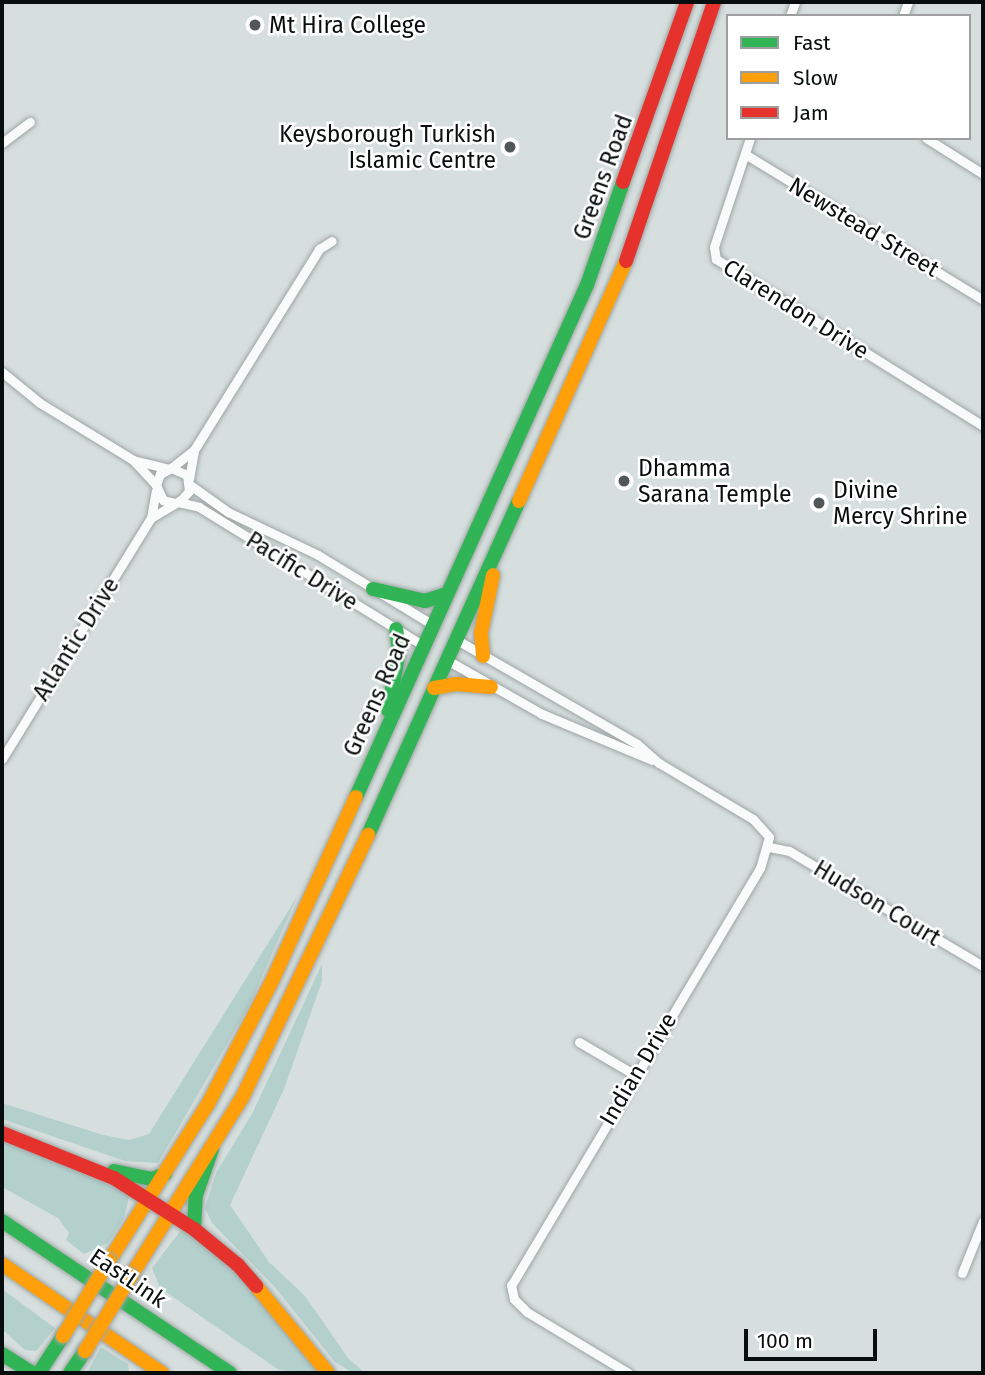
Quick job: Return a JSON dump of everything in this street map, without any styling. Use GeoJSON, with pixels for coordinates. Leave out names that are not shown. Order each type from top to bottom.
{"type":"FeatureCollection","features":[{"type":"Feature","properties":{"kind":"main road","name":"Greens Road"},"geometry":{"type":"LineString","coordinates":[[39,1373],[165,1174],[251,1025],[587,285],[687,2]]}},
{"type":"Feature","properties":{"kind":"main road"},"geometry":{"type":"LineString","coordinates":[[70,1373],[212,1149],[290,1007],[622,273],[714,2]]}},
{"type":"Feature","properties":{"kind":"main road"},"geometry":{"type":"LineString","coordinates":[[644,129],[660,128],[669,137]]}},
{"type":"Feature","properties":{"kind":"main road"},"geometry":{"type":"LineString","coordinates":[[483,656],[481,633],[498,549]]}},
{"type":"Feature","properties":{"kind":"main road"},"geometry":{"type":"LineString","coordinates":[[373,589],[416,600],[447,594]]}},
{"type":"Feature","properties":{"kind":"main road"},"geometry":{"type":"LineString","coordinates":[[433,625],[457,639]]}},
{"type":"Feature","properties":{"kind":"main road"},"geometry":{"type":"LineString","coordinates":[[377,749],[399,652],[396,629]]}},
{"type":"Feature","properties":{"kind":"main road"},"geometry":{"type":"LineString","coordinates":[[424,646],[447,660]]}},
{"type":"Feature","properties":{"kind":"main road"},"geometry":{"type":"LineString","coordinates":[[434,688],[456,684],[491,687]]}},
{"type":"Feature","properties":{"kind":"main road"},"geometry":{"type":"LineString","coordinates":[[2,1133],[75,1161],[149,1199],[194,1228],[238,1265],[328,1373]]}},
{"type":"Feature","properties":{"kind":"main road"},"geometry":{"type":"LineString","coordinates":[[194,1228],[196,1195],[212,1149]]}},
{"type":"Feature","properties":{"kind":"main road"},"geometry":{"type":"LineString","coordinates":[[75,1161],[138,1177],[165,1174]]}},
{"type":"Feature","properties":{"kind":"main road","name":"EastLink"},"geometry":{"type":"LineString","coordinates":[[2,1220],[230,1373]]}},
{"type":"Feature","properties":{"kind":"main road"},"geometry":{"type":"LineString","coordinates":[[2,1264],[162,1373]]}},
{"type":"Feature","properties":{"kind":"main road"},"geometry":{"type":"LineString","coordinates":[[2,1354],[32,1373]]}},
{"type":"Feature","properties":{"kind":"street"},"geometry":{"type":"LineString","coordinates":[[2,143],[30,122]]}},
{"type":"Feature","properties":{"kind":"street","name":"Clarendon Drive"},"geometry":{"type":"LineString","coordinates":[[749,140],[714,247],[716,259],[983,426]]}},
{"type":"Feature","properties":{"kind":"street"},"geometry":{"type":"LineString","coordinates":[[929,140],[983,174]]}},
{"type":"Feature","properties":{"kind":"street","name":"Newstead Street"},"geometry":{"type":"LineString","coordinates":[[745,154],[983,300]]}},
{"type":"Feature","properties":{"kind":"street"},"geometry":{"type":"LineString","coordinates":[[156,488],[169,469],[194,450],[319,249],[332,241]]}},
{"type":"Feature","properties":{"kind":"street"},"geometry":{"type":"LineString","coordinates":[[2,372],[40,403],[133,460],[182,471],[189,482]]}},
{"type":"Feature","properties":{"kind":"street"},"geometry":{"type":"LineString","coordinates":[[133,460],[163,500],[176,502],[189,482],[194,450]]}},
{"type":"Feature","properties":{"kind":"street","name":"Pacific Drive"},"geometry":{"type":"LineString","coordinates":[[189,482],[228,512],[318,555],[433,625]]}},
{"type":"Feature","properties":{"kind":"street","name":"Atlantic Drive"},"geometry":{"type":"LineString","coordinates":[[2,759],[151,518],[156,488]]}},
{"type":"Feature","properties":{"kind":"street","name":"Pacific Drive"},"geometry":{"type":"LineString","coordinates":[[176,502],[209,513],[424,646]]}},
{"type":"Feature","properties":{"kind":"street","name":"Atlantic Drive"},"geometry":{"type":"LineString","coordinates":[[151,518],[176,502]]}},
{"type":"Feature","properties":{"kind":"street"},"geometry":{"type":"LineString","coordinates":[[457,639],[637,744],[659,763]]}},
{"type":"Feature","properties":{"kind":"street"},"geometry":{"type":"LineString","coordinates":[[447,660],[542,714],[659,763],[753,819],[763,827],[769,848]]}},
{"type":"Feature","properties":{"kind":"street","name":"Hudson Court"},"geometry":{"type":"LineString","coordinates":[[769,848],[789,851],[983,966]]}},
{"type":"Feature","properties":{"kind":"street","name":"Indian Drive"},"geometry":{"type":"LineString","coordinates":[[628,1373],[527,1312],[514,1299],[511,1284],[769,848]]}},
{"type":"Feature","properties":{"kind":"street"},"geometry":{"type":"LineString","coordinates":[[579,1042],[635,1075]]}},
{"type":"Feature","properties":{"kind":"street"},"geometry":{"type":"LineString","coordinates":[[962,1273],[983,1221]]}},
{"type":"Feature","properties":{"kind":"shaded area"},"geometry":{"type":"Polygon","coordinates":[[[297,897],[249,1006],[158,1163],[125,1161],[2,1119],[2,1103],[103,1135],[129,1140],[149,1134],[297,897]]]}},
{"type":"Feature","properties":{"kind":"shaded area"},"geometry":{"type":"Polygon","coordinates":[[[322,964],[322,981],[284,1089],[230,1205],[269,1262],[305,1296],[348,1358],[365,1373],[353,1373],[335,1362],[274,1286],[212,1223],[205,1208],[216,1173],[253,1112],[322,964]]]}},
{"type":"Feature","properties":{"kind":"shaded area"},"geometry":{"type":"Polygon","coordinates":[[[2,1138],[130,1194],[124,1218],[108,1243],[84,1254],[66,1240],[69,1233],[58,1218],[2,1187],[2,1138]]]}},
{"type":"Feature","properties":{"kind":"shaded area"},"geometry":{"type":"Polygon","coordinates":[[[181,1230],[216,1248],[320,1373],[279,1370],[160,1288],[152,1268],[181,1230]]]}},
{"type":"Feature","properties":{"kind":"shaded area"},"geometry":{"type":"Polygon","coordinates":[[[2,1289],[55,1328],[36,1351],[25,1350],[2,1329],[2,1289]]]}},
{"type":"Feature","properties":{"kind":"shaded area"},"geometry":{"type":"Polygon","coordinates":[[[101,1347],[128,1364],[129,1373],[87,1373],[101,1347]]]}},
{"type":"Feature","properties":{"kind":"traffic: fast"},"geometry":{"type":"LineString","coordinates":[[356,797],[587,285],[623,182]]}},
{"type":"Feature","properties":{"kind":"traffic: fast"},"geometry":{"type":"LineString","coordinates":[[368,835],[519,501]]}},
{"type":"Feature","properties":{"kind":"traffic: fast"},"geometry":{"type":"LineString","coordinates":[[373,589],[425,601],[447,594]]}},
{"type":"Feature","properties":{"kind":"traffic: fast"},"geometry":{"type":"LineString","coordinates":[[388,710],[399,652],[396,629]]}},
{"type":"Feature","properties":{"kind":"traffic: fast"},"geometry":{"type":"LineString","coordinates":[[194,1229],[196,1195],[212,1149]]}},
{"type":"Feature","properties":{"kind":"traffic: fast"},"geometry":{"type":"LineString","coordinates":[[114,1171],[152,1179],[165,1174]]}},
{"type":"Feature","properties":{"kind":"traffic: fast"},"geometry":{"type":"LineString","coordinates":[[2,1221],[230,1373]]}},
{"type":"Feature","properties":{"kind":"traffic: fast"},"geometry":{"type":"LineString","coordinates":[[39,1373],[63,1336]]}},
{"type":"Feature","properties":{"kind":"traffic: fast"},"geometry":{"type":"LineString","coordinates":[[70,1373],[85,1351]]}},
{"type":"Feature","properties":{"kind":"traffic: fast"},"geometry":{"type":"LineString","coordinates":[[2,1354],[32,1373]]}},
{"type":"Feature","properties":{"kind":"traffic: slow"},"geometry":{"type":"LineString","coordinates":[[519,501],[626,261]]}},
{"type":"Feature","properties":{"kind":"traffic: slow"},"geometry":{"type":"LineString","coordinates":[[483,656],[481,633],[493,575]]}},
{"type":"Feature","properties":{"kind":"traffic: slow"},"geometry":{"type":"LineString","coordinates":[[434,688],[456,684],[491,687]]}},
{"type":"Feature","properties":{"kind":"traffic: slow"},"geometry":{"type":"LineString","coordinates":[[109,1261],[208,1104],[273,979],[356,797]]}},
{"type":"Feature","properties":{"kind":"traffic: slow"},"geometry":{"type":"LineString","coordinates":[[131,1276],[242,1098],[368,835]]}},
{"type":"Feature","properties":{"kind":"traffic: slow"},"geometry":{"type":"LineString","coordinates":[[63,1336],[109,1261]]}},
{"type":"Feature","properties":{"kind":"traffic: slow"},"geometry":{"type":"LineString","coordinates":[[2,1264],[162,1373]]}},
{"type":"Feature","properties":{"kind":"traffic: slow"},"geometry":{"type":"LineString","coordinates":[[85,1351],[131,1276]]}},
{"type":"Feature","properties":{"kind":"traffic: slow"},"geometry":{"type":"LineString","coordinates":[[256,1286],[328,1373]]}},
{"type":"Feature","properties":{"kind":"traffic: jam"},"geometry":{"type":"LineString","coordinates":[[623,182],[687,2]]}},
{"type":"Feature","properties":{"kind":"traffic: jam"},"geometry":{"type":"LineString","coordinates":[[626,261],[714,2]]}},
{"type":"Feature","properties":{"kind":"traffic: jam"},"geometry":{"type":"LineString","coordinates":[[2,1133],[114,1178],[194,1229],[238,1265],[256,1286]]}},
{"type":"Feature","properties":{"kind":"place","name":"Mt Hira College"},"geometry":{"type":"Point","coordinates":[255,25]}},
{"type":"Feature","properties":{"kind":"place","name":"Keysborough Turkish Islamic Centre"},"geometry":{"type":"Point","coordinates":[510,147]}},
{"type":"Feature","properties":{"kind":"place","name":"Dhamma Sarana Temple"},"geometry":{"type":"Point","coordinates":[624,481]}},
{"type":"Feature","properties":{"kind":"place","name":"Divine Mercy Shrine"},"geometry":{"type":"Point","coordinates":[819,503]}}]}
